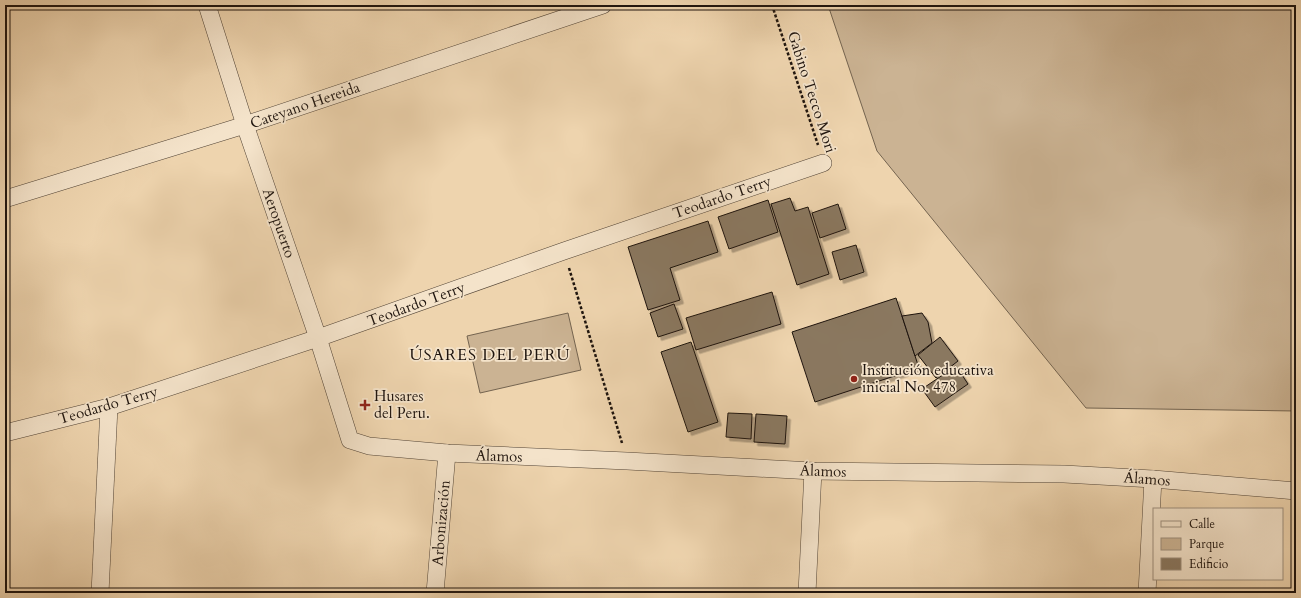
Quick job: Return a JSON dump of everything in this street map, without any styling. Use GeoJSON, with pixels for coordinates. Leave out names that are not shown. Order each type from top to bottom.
{"type":"FeatureCollection","features":[{"type":"Feature","properties":{"kind":"street","name":"Aeropuerto"},"geometry":{"type":"LineString","coordinates":[[207,5],[245,125],[318,338],[350,440]]}},
{"type":"Feature","properties":{"kind":"street","name":"Cateyano Hereida"},"geometry":{"type":"LineString","coordinates":[[5,199],[245,125],[603,5]]}},
{"type":"Feature","properties":{"kind":"street","name":"Teodardo Terry"},"geometry":{"type":"LineString","coordinates":[[5,434],[109,407],[318,338],[564,251],[823,163]]}},
{"type":"Feature","properties":{"kind":"street"},"geometry":{"type":"LineString","coordinates":[[100,593],[109,407]]}},
{"type":"Feature","properties":{"kind":"street","name":"Álamos"},"geometry":{"type":"LineString","coordinates":[[350,440],[369,446],[447,453],[813,471],[1064,474],[1153,479],[1296,491]]}},
{"type":"Feature","properties":{"kind":"street","name":"Arbonización"},"geometry":{"type":"LineString","coordinates":[[435,593],[447,453]]}},
{"type":"Feature","properties":{"kind":"street"},"geometry":{"type":"LineString","coordinates":[[807,593],[813,471]]}},
{"type":"Feature","properties":{"kind":"street"},"geometry":{"type":"LineString","coordinates":[[1147,593],[1153,479]]}},
{"type":"Feature","properties":{"kind":"path","name":"Gabino Tecco Mori"},"geometry":{"type":"LineString","coordinates":[[772,5],[823,163]]}},
{"type":"Feature","properties":{"kind":"path"},"geometry":{"type":"LineString","coordinates":[[564,251],[627,461]]}},
{"type":"Feature","properties":{"kind":"green space"},"geometry":{"type":"Polygon","coordinates":[[[828,5],[1296,5],[1296,411],[1086,408],[877,151],[828,5]]]}},
{"type":"Feature","properties":{"kind":"green space"},"geometry":{"type":"Polygon","coordinates":[[[568,313],[581,370],[480,393],[467,336],[568,313]]]}},
{"type":"Feature","properties":{"kind":"building"},"geometry":{"type":"Polygon","coordinates":[[[790,198],[795,211],[808,207],[829,274],[797,285],[771,204],[790,198]]]}},
{"type":"Feature","properties":{"kind":"building"},"geometry":{"type":"Polygon","coordinates":[[[768,200],[778,232],[729,249],[718,217],[768,200]]]}},
{"type":"Feature","properties":{"kind":"building"},"geometry":{"type":"Polygon","coordinates":[[[838,204],[846,229],[820,238],[812,213],[838,204]]]}},
{"type":"Feature","properties":{"kind":"building"},"geometry":{"type":"Polygon","coordinates":[[[708,221],[718,252],[670,268],[680,300],[648,310],[628,247],[708,221]]]}},
{"type":"Feature","properties":{"kind":"building"},"geometry":{"type":"Polygon","coordinates":[[[856,245],[864,272],[840,280],[832,252],[856,245]]]}},
{"type":"Feature","properties":{"kind":"building"},"geometry":{"type":"Polygon","coordinates":[[[772,292],[781,324],[696,350],[686,318],[772,292]]]}},
{"type":"Feature","properties":{"kind":"building"},"geometry":{"type":"Polygon","coordinates":[[[896,298],[919,368],[815,402],[792,332],[896,298]]]}},
{"type":"Feature","properties":{"kind":"building"},"geometry":{"type":"Polygon","coordinates":[[[674,304],[683,329],[658,337],[650,313],[674,304]]]}},
{"type":"Feature","properties":{"kind":"building"},"geometry":{"type":"Polygon","coordinates":[[[922,313],[928,322],[932,343],[915,356],[902,316],[922,313]]]}},
{"type":"Feature","properties":{"kind":"building"},"geometry":{"type":"Polygon","coordinates":[[[940,337],[958,361],[936,378],[918,355],[940,337]]]}},
{"type":"Feature","properties":{"kind":"building"},"geometry":{"type":"Polygon","coordinates":[[[691,342],[718,422],[688,432],[661,352],[691,342]]]}},
{"type":"Feature","properties":{"kind":"building"},"geometry":{"type":"Polygon","coordinates":[[[956,366],[968,384],[935,407],[922,389],[956,366]]]}},
{"type":"Feature","properties":{"kind":"building"},"geometry":{"type":"Polygon","coordinates":[[[728,413],[752,414],[751,439],[726,437],[728,413]]]}},
{"type":"Feature","properties":{"kind":"building"},"geometry":{"type":"Polygon","coordinates":[[[756,414],[787,416],[785,444],[754,442],[756,414]]]}},
{"type":"Feature","properties":{"kind":"place","name":"Institución educativa inicial No. 478"},"geometry":{"type":"Point","coordinates":[854,379]}},
{"type":"Feature","properties":{"kind":"place","name":"Husares del Peru."},"geometry":{"type":"Point","coordinates":[365,405]}},
{"type":"Feature","properties":{"kind":"district","name":"ÚSARES DEL PERÚ"},"geometry":{"type":"Point","coordinates":[490,355]}}]}
